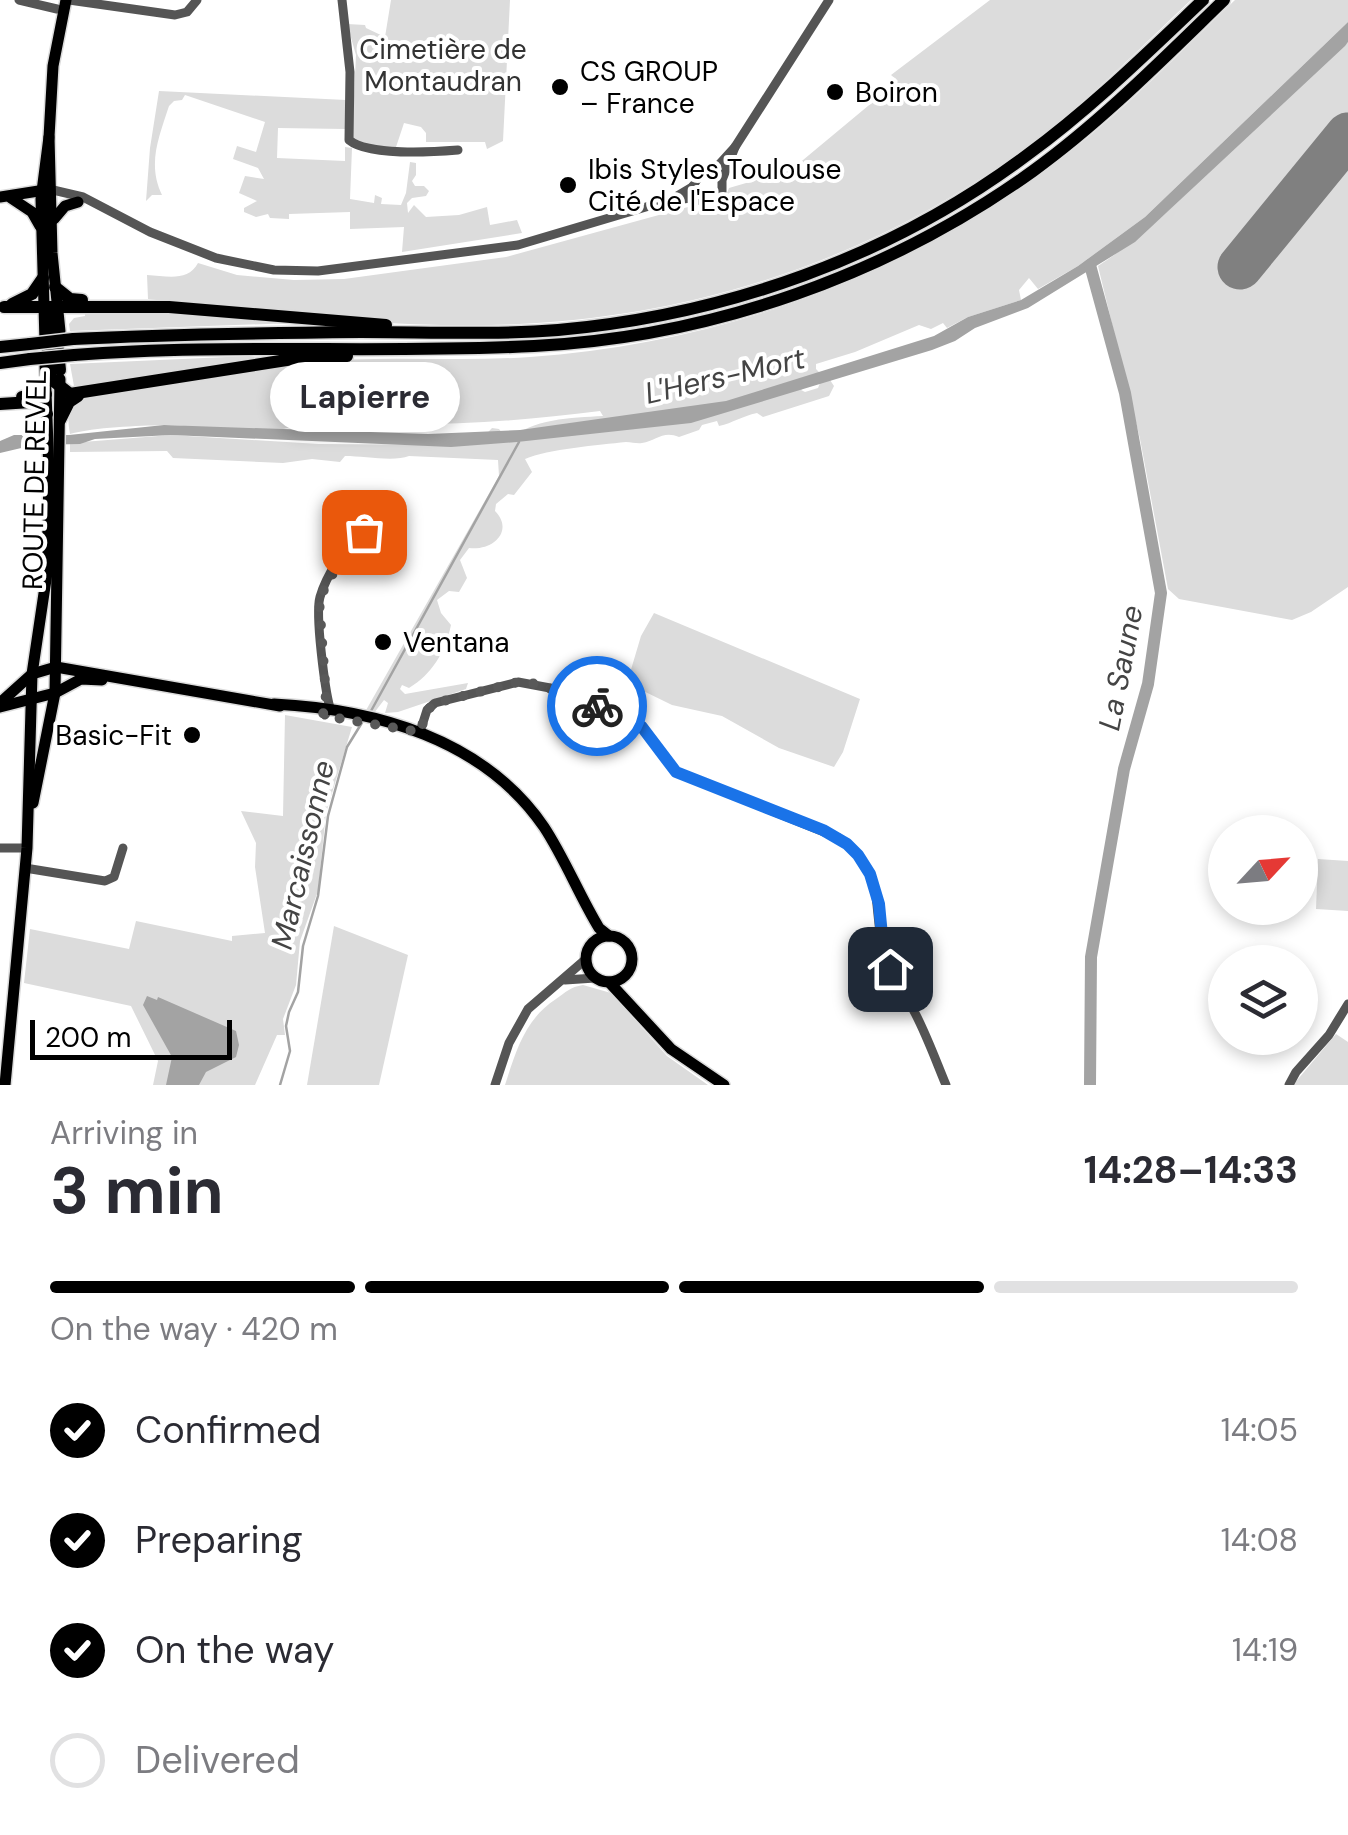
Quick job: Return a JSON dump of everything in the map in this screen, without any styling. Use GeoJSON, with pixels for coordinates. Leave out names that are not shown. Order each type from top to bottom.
{"type":"FeatureCollection","features":[{"type":"Feature","properties":{"kind":"highway"},"geometry":{"type":"LineString","coordinates":[[0,348],[74,339],[197,333],[554,330],[651,318],[752,293],[839,262],[951,206],[1024,158],[1086,108],[1202,0]]}},
{"type":"Feature","properties":{"kind":"highway"},"geometry":{"type":"LineString","coordinates":[[46,333],[51,379],[68,394],[293,359],[564,344],[665,330],[785,298],[886,258],[946,226],[1033,170],[1116,102],[1224,0]]}},
{"type":"Feature","properties":{"kind":"highway"},"geometry":{"type":"LineString","coordinates":[[2,308],[28,298],[49,283],[75,300],[114,300],[144,306]]}},
{"type":"Feature","properties":{"kind":"highway"},"geometry":{"type":"LineString","coordinates":[[2,308],[144,306],[397,326],[404,332]]}},
{"type":"Feature","properties":{"kind":"highway"},"geometry":{"type":"LineString","coordinates":[[44,307],[55,323],[60,370]]}},
{"type":"Feature","properties":{"kind":"highway"},"geometry":{"type":"LineString","coordinates":[[0,362],[232,347],[449,348]]}},
{"type":"Feature","properties":{"kind":"highway"},"geometry":{"type":"LineString","coordinates":[[0,402],[31,402],[51,419],[83,393]]}},
{"type":"Feature","properties":{"kind":"highway"},"geometry":{"type":"LineString","coordinates":[[0,402],[46,394]]}},
{"type":"Feature","properties":{"kind":"main road","name":"ROUTE DE REVEL"},"geometry":{"type":"LineString","coordinates":[[51,419],[60,387],[59,306],[49,283],[41,230],[47,195],[51,47],[63,2]]}},
{"type":"Feature","properties":{"kind":"main road","name":"ROUTE DE REVEL"},"geometry":{"type":"LineString","coordinates":[[28,822],[55,693],[56,667],[54,459],[46,394],[44,307],[53,220],[47,195]]}},
{"type":"Feature","properties":{"kind":"main road"},"geometry":{"type":"LineString","coordinates":[[8,199],[47,195],[52,254]]}},
{"type":"Feature","properties":{"kind":"main road"},"geometry":{"type":"LineString","coordinates":[[8,199],[36,218],[41,230]]}},
{"type":"Feature","properties":{"kind":"main road"},"geometry":{"type":"LineString","coordinates":[[53,220],[62,208],[78,202]]}},
{"type":"Feature","properties":{"kind":"main road"},"geometry":{"type":"LineString","coordinates":[[46,394],[60,387]]}},
{"type":"Feature","properties":{"kind":"main road","name":"ROUTE DE REVEL"},"geometry":{"type":"LineString","coordinates":[[5,1085],[6,995],[27,848],[32,674],[47,574],[54,459]]}},
{"type":"Feature","properties":{"kind":"main road"},"geometry":{"type":"LineString","coordinates":[[0,705],[32,674],[56,667],[376,720],[420,732],[468,756],[509,787],[542,824],[599,928],[629,949],[632,962],[626,974],[627,985],[636,1008]]}},
{"type":"Feature","properties":{"kind":"main road"},"geometry":{"type":"LineString","coordinates":[[0,705],[55,693],[81,679],[126,680]]}},
{"type":"Feature","properties":{"kind":"main road"},"geometry":{"type":"LineString","coordinates":[[565,866],[590,932],[588,970],[595,978],[608,982],[636,1008],[671,1049],[724,1085]]}},
{"type":"Feature","properties":{"kind":"main road"},"geometry":{"type":"LineString","coordinates":[[590,945],[609,936]]}},
{"type":"Feature","properties":{"kind":"main road"},"geometry":{"type":"LineString","coordinates":[[608,982],[626,974]]}},
{"type":"Feature","properties":{"kind":"street"},"geometry":{"type":"LineString","coordinates":[[19,0],[175,15],[187,12],[197,0]]}},
{"type":"Feature","properties":{"kind":"street"},"geometry":{"type":"LineString","coordinates":[[342,0],[350,72],[349,140],[356,146],[377,150],[458,150]]}},
{"type":"Feature","properties":{"kind":"street"},"geometry":{"type":"LineString","coordinates":[[666,201],[716,202],[724,190],[722,180],[735,147],[829,0]]}},
{"type":"Feature","properties":{"kind":"street"},"geometry":{"type":"LineString","coordinates":[[47,195],[70,192],[175,243],[216,258],[256,267],[318,272],[518,245],[666,201],[692,187],[697,177],[710,172],[735,147]]}},
{"type":"Feature","properties":{"kind":"street"},"geometry":{"type":"LineString","coordinates":[[710,172],[722,180]]}},
{"type":"Feature","properties":{"kind":"street"},"geometry":{"type":"LineString","coordinates":[[692,187],[696,199]]}},
{"type":"Feature","properties":{"kind":"street"},"geometry":{"type":"LineString","coordinates":[[47,195],[96,205]]}},
{"type":"Feature","properties":{"kind":"street"},"geometry":{"type":"LineString","coordinates":[[325,712],[319,599],[349,544],[364,532]]}},
{"type":"Feature","properties":{"kind":"street"},"geometry":{"type":"LineString","coordinates":[[420,732],[427,710],[436,703],[500,685],[538,684],[632,720],[648,734],[676,772],[839,838],[858,855],[870,874],[879,904],[886,957],[926,1035],[946,1085]]}},
{"type":"Feature","properties":{"kind":"street"},"geometry":{"type":"LineString","coordinates":[[0,848],[27,848]]}},
{"type":"Feature","properties":{"kind":"street"},"geometry":{"type":"LineString","coordinates":[[25,868],[110,880],[124,848]]}},
{"type":"Feature","properties":{"kind":"street"},"geometry":{"type":"LineString","coordinates":[[495,1085],[518,1024],[544,994],[586,959]]}},
{"type":"Feature","properties":{"kind":"street"},"geometry":{"type":"LineString","coordinates":[[565,980],[595,978]]}},
{"type":"Feature","properties":{"kind":"street"},"geometry":{"type":"LineString","coordinates":[[1288,1085],[1329,1035],[1348,1004]]}},
{"type":"Feature","properties":{"kind":"green space","name":"Cimetière de Montaudran"},"geometry":{"type":"Polygon","coordinates":[[[391,0],[510,0],[503,141],[487,149],[485,142],[426,142],[421,127],[404,123],[396,147],[364,145],[352,138],[356,55],[347,24],[365,25],[385,37],[391,0]]]}},
{"type":"Feature","properties":{"kind":"green space"},"geometry":{"type":"Polygon","coordinates":[[[990,0],[1191,0],[1066,116],[961,191],[834,255],[768,279],[631,312],[489,325],[361,321],[148,299],[147,275],[183,275],[198,263],[237,275],[344,279],[506,257],[688,207],[706,213],[720,210],[725,208],[729,188],[791,170],[898,81],[891,75],[990,0]]]}},
{"type":"Feature","properties":{"kind":"green space"},"geometry":{"type":"Polygon","coordinates":[[[1235,0],[1348,0],[1348,22],[1145,217],[1078,266],[1038,289],[1029,278],[1019,290],[1021,300],[947,328],[943,323],[931,329],[919,325],[816,364],[823,376],[801,390],[818,388],[820,383],[830,380],[834,386],[829,396],[763,417],[757,413],[719,426],[717,421],[702,425],[699,430],[679,437],[664,435],[642,443],[574,448],[525,459],[532,472],[514,495],[508,494],[496,504],[502,532],[493,543],[469,548],[460,560],[467,578],[459,592],[449,591],[437,600],[451,625],[441,654],[424,676],[409,688],[402,685],[400,689],[405,694],[468,683],[466,689],[398,712],[385,713],[388,703],[384,700],[374,713],[365,712],[499,476],[498,460],[345,456],[340,462],[312,459],[283,463],[173,458],[167,451],[70,452],[70,443],[171,435],[319,444],[476,445],[492,428],[499,429],[508,441],[540,424],[603,416],[600,411],[488,422],[415,424],[303,420],[277,430],[164,425],[70,434],[68,420],[71,407],[78,400],[105,393],[310,362],[530,357],[603,349],[675,336],[814,295],[881,267],[1007,197],[1111,118],[1235,0]]]}},
{"type":"Feature","properties":{"kind":"green space"},"geometry":{"type":"Polygon","coordinates":[[[1348,42],[1348,587],[1292,620],[1179,599],[1168,589],[1140,439],[1098,266],[1161,217],[1348,42]]]}},
{"type":"Feature","properties":{"kind":"green space"},"geometry":{"type":"Polygon","coordinates":[[[159,91],[346,100],[345,129],[278,128],[277,158],[345,161],[345,147],[352,148],[350,199],[374,203],[375,195],[382,198],[381,204],[401,205],[410,162],[416,163],[412,181],[429,191],[407,203],[408,213],[414,205],[426,217],[459,215],[487,207],[490,225],[517,220],[522,233],[402,252],[404,227],[350,229],[350,212],[289,214],[289,219],[270,218],[268,214],[256,217],[244,212],[244,208],[257,201],[239,193],[245,176],[264,179],[258,168],[233,159],[237,146],[256,152],[265,122],[185,95],[169,106],[158,140],[155,172],[162,195],[152,195],[146,201],[159,91]]]}},
{"type":"Feature","properties":{"kind":"green space"},"geometry":{"type":"Polygon","coordinates":[[[85,312],[144,312],[294,323],[70,331],[69,324],[74,318],[85,316],[85,312]]]}},
{"type":"Feature","properties":{"kind":"green space"},"geometry":{"type":"Polygon","coordinates":[[[255,357],[252,361],[81,387],[74,386],[70,364],[255,357]]]}},
{"type":"Feature","properties":{"kind":"green space"},"geometry":{"type":"Polygon","coordinates":[[[654,613],[860,699],[843,752],[834,767],[779,748],[722,716],[672,705],[627,683],[641,636],[654,613]]]}},
{"type":"Feature","properties":{"kind":"green space"},"geometry":{"type":"Polygon","coordinates":[[[285,715],[352,727],[326,813],[318,891],[300,941],[296,985],[283,1019],[285,1035],[277,1035],[255,1085],[153,1085],[158,1061],[131,1006],[24,983],[30,929],[129,949],[136,921],[232,941],[232,936],[265,933],[255,867],[256,843],[241,811],[283,816],[285,715]]]}},
{"type":"Feature","properties":{"kind":"green space"},"geometry":{"type":"Polygon","coordinates":[[[1318,859],[1348,861],[1348,911],[1318,909],[1318,859]]]}},
{"type":"Feature","properties":{"kind":"green space"},"geometry":{"type":"Polygon","coordinates":[[[334,926],[408,955],[379,1085],[307,1085],[334,926]]]}},
{"type":"Feature","properties":{"kind":"green space"},"geometry":{"type":"Polygon","coordinates":[[[583,985],[611,993],[667,1056],[708,1085],[505,1085],[518,1048],[536,1016],[566,992],[583,985]]]}},
{"type":"Feature","properties":{"kind":"green space"},"geometry":{"type":"Polygon","coordinates":[[[1336,1034],[1348,1042],[1348,1085],[1293,1085],[1336,1034]]]}},
{"type":"Feature","properties":{"kind":"shaded area"},"geometry":{"type":"Polygon","coordinates":[[[1348,22],[1345,46],[1135,242],[1028,308],[932,350],[691,423],[451,447],[171,435],[34,445],[0,453],[0,441],[14,435],[69,435],[164,425],[428,434],[520,430],[726,401],[934,336],[968,317],[1021,300],[1078,266],[1145,217],[1348,22]]]}},
{"type":"Feature","properties":{"kind":"shaded area"},"geometry":{"type":"Polygon","coordinates":[[[147,996],[157,1000],[158,997],[236,1031],[236,1057],[206,1072],[199,1085],[166,1085],[172,1057],[143,1005],[147,996]]]}},
{"type":"Feature","properties":{"kind":"waterway","name":"La Saune"},"geometry":{"type":"LineString","coordinates":[[1090,265],[1125,393],[1161,593],[1148,684],[1124,769],[1091,957],[1090,1085]]}},
{"type":"Feature","properties":{"kind":"waterway","name":"Marcaissonne"},"geometry":{"type":"LineString","coordinates":[[371,711],[519,442]]}},
{"type":"Feature","properties":{"kind":"waterway","name":"Marcaissonne"},"geometry":{"type":"LineString","coordinates":[[280,1085],[290,1051],[286,1026],[298,992],[303,946],[318,896],[328,816],[347,747],[363,721]]}},
{"type":"Feature","properties":{"kind":"runway"},"geometry":{"type":"LineString","coordinates":[[1240,267],[1348,135]]}},
{"type":"Feature","properties":{"kind":"way so far"},"geometry":{"type":"LineString","coordinates":[[364,532],[349,544],[319,599],[326,696],[321,710],[325,716],[420,732],[427,710],[436,703],[518,682],[538,684],[597,706]]}},
{"type":"Feature","properties":{"kind":"place","name":"CS GROUP – France"},"geometry":{"type":"Point","coordinates":[560,87]}},
{"type":"Feature","properties":{"kind":"place","name":"Boiron"},"geometry":{"type":"Point","coordinates":[835,92]}},
{"type":"Feature","properties":{"kind":"place","name":"Ibis Styles Toulouse Cité de l'Espace"},"geometry":{"type":"Point","coordinates":[568,185]}},
{"type":"Feature","properties":{"kind":"place","name":"Lapierre"},"geometry":{"type":"Point","coordinates":[364,532]}},
{"type":"Feature","properties":{"kind":"place","name":"Ventana"},"geometry":{"type":"Point","coordinates":[383,642]}},
{"type":"Feature","properties":{"kind":"place","name":"Basic-Fit"},"geometry":{"type":"Point","coordinates":[192,735]}},
{"type":"Feature","properties":{"kind":"route"},"geometry":{"type":"LineString","coordinates":[[597,706],[642,727],[676,772],[823,830],[847,844],[870,874],[890,969]]}},
{"type":"Feature","properties":{"kind":"water label","name":"L'Hers-Mort"},"geometry":{"type":"Point","coordinates":[725,376]}}]}
